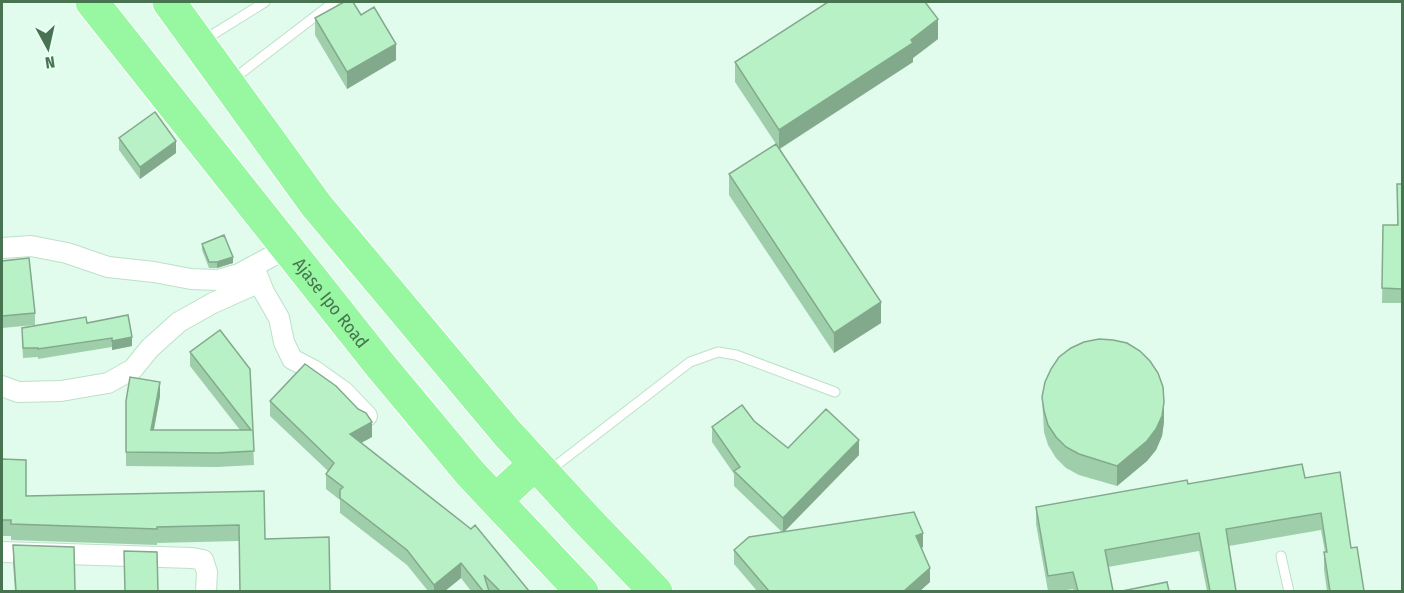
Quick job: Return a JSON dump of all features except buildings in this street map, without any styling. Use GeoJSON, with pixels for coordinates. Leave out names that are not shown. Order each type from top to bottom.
{"type":"FeatureCollection","features":[{"type":"Feature","properties":{"kind":"highway","name":"Ajase Ipo Road"},"geometry":{"type":"LineString","coordinates":[[92,2],[380,365],[470,473],[582,591]]}},
{"type":"Feature","properties":{"kind":"highway"},"geometry":{"type":"LineString","coordinates":[[169,2],[315,205],[507,433],[656,591]]}},
{"type":"Feature","properties":{"kind":"highway"},"geometry":{"type":"LineString","coordinates":[[496,500],[540,469]]}},
{"type":"Feature","properties":{"kind":"street"},"geometry":{"type":"LineString","coordinates":[[2,248],[31,246],[67,253],[108,267],[191,279],[218,280],[239,274],[257,274]]}},
{"type":"Feature","properties":{"kind":"street"},"geometry":{"type":"LineString","coordinates":[[2,386],[18,392],[61,391],[108,383],[133,369],[150,348],[179,322],[257,274],[286,248]]}},
{"type":"Feature","properties":{"kind":"street"},"geometry":{"type":"LineString","coordinates":[[257,274],[279,318],[284,342],[292,359],[313,370],[344,392],[367,416]]}},
{"type":"Feature","properties":{"kind":"street"},"geometry":{"type":"LineString","coordinates":[[2,552],[192,558],[203,561],[207,572],[206,591]]}},
{"type":"Feature","properties":{"kind":"lane"},"geometry":{"type":"LineString","coordinates":[[199,43],[265,2]]}},
{"type":"Feature","properties":{"kind":"lane"},"geometry":{"type":"LineString","coordinates":[[228,83],[334,2]]}},
{"type":"Feature","properties":{"kind":"lane"},"geometry":{"type":"LineString","coordinates":[[540,469],[690,362],[718,352],[736,355],[835,392]]}},
{"type":"Feature","properties":{"kind":"lane"},"geometry":{"type":"LineString","coordinates":[[1281,556],[1289,591]]}}]}
